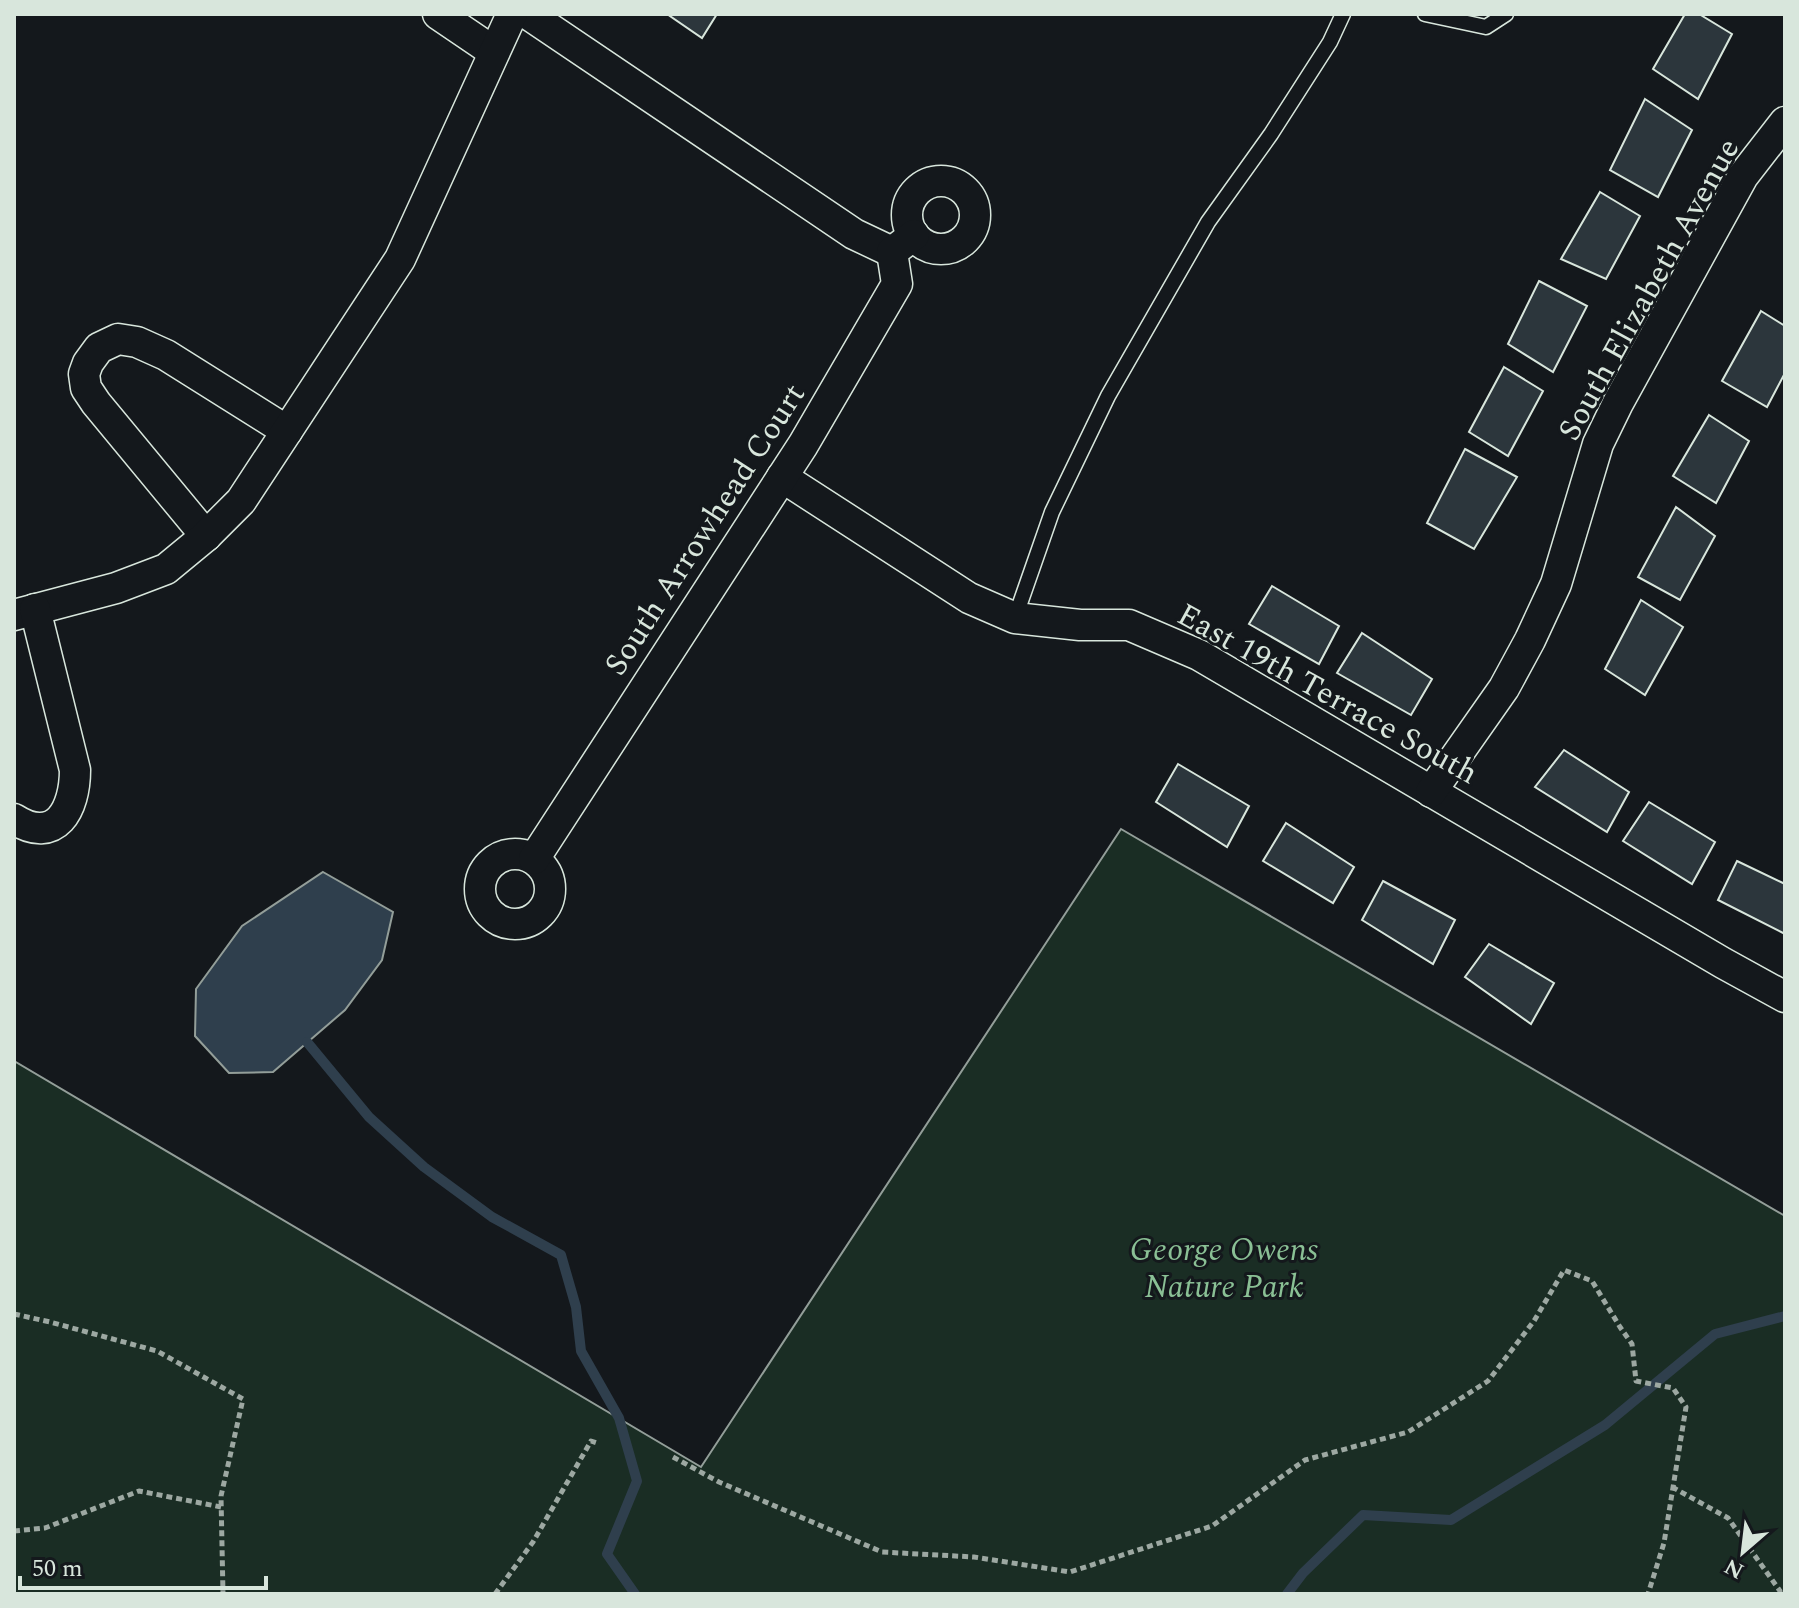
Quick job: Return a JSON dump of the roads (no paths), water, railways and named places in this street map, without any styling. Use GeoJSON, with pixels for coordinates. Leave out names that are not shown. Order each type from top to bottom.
{"type":"FeatureCollection","features":[{"type":"Feature","properties":{"kind":"street"},"geometry":{"type":"LineString","coordinates":[[438,14],[494,52]]}},
{"type":"Feature","properties":{"kind":"street"},"geometry":{"type":"LineString","coordinates":[[14,819],[40,830],[57,823],[69,808],[75,787],[75,770],[24,612],[116,588],[166,569],[206,536],[241,501],[400,259],[512,14]]}},
{"type":"Feature","properties":{"kind":"street","name":"South Arrowhead Court"},"geometry":{"type":"LineString","coordinates":[[528,14],[854,234],[903,244],[897,284],[803,445],[534,859]]}},
{"type":"Feature","properties":{"kind":"street","name":"South Elizabeth Avenue"},"geometry":{"type":"LineString","coordinates":[[1431,792],[1504,688],[1530,640],[1556,584],[1598,444],[1618,403],[1743,176],[1785,122]]}},
{"type":"Feature","properties":{"kind":"street"},"geometry":{"type":"LineString","coordinates":[[206,536],[86,388],[84,374],[99,348],[118,339],[137,342],[166,355],[287,431]]}},
{"type":"Feature","properties":{"kind":"street","name":"East 19th Terrace South"},"geometry":{"type":"LineString","coordinates":[[782,477],[969,598],[1015,618],[1080,625],[1129,625],[1199,655],[1785,997]]}},
{"type":"Feature","properties":{"kind":"lane"},"geometry":{"type":"LineString","coordinates":[[1015,618],[1052,512],[1108,396],[1208,222],[1279,121],[1330,42],[1343,14]]}},
{"type":"Feature","properties":{"kind":"lane"},"geometry":{"type":"LineString","coordinates":[[1425,14],[1486,27],[1506,14]]}},
{"type":"Feature","properties":{"kind":"water"},"geometry":{"type":"Polygon","coordinates":[[[323,872],[393,912],[382,960],[345,1010],[273,1072],[229,1073],[195,1036],[196,989],[242,926],[323,872]]]}},
{"type":"Feature","properties":{"kind":"waterway"},"geometry":{"type":"LineString","coordinates":[[307,1042],[369,1117],[424,1167],[492,1217],[561,1255],[576,1307],[581,1351],[619,1418],[637,1481],[607,1554],[635,1594]]}},
{"type":"Feature","properties":{"kind":"waterway"},"geometry":{"type":"LineString","coordinates":[[1287,1594],[1303,1573],[1363,1515],[1451,1520],[1605,1425],[1715,1334],[1785,1316]]}},
{"type":"Feature","properties":{"kind":"park label","name":"George Owens Nature Park"},"geometry":{"type":"Point","coordinates":[1224,1268]}}]}
